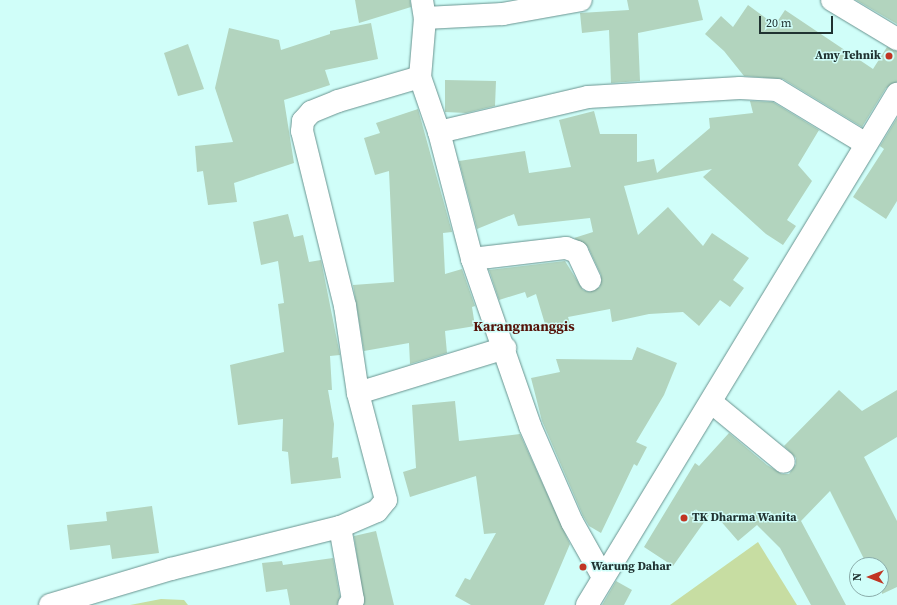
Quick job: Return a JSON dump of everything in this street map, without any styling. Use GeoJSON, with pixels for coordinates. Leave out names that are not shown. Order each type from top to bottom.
{"type":"FeatureCollection","features":[{"type":"Feature","properties":{"kind":"street"},"geometry":{"type":"LineString","coordinates":[[581,0],[504,14],[423,9],[420,77],[439,132],[472,259],[505,348],[530,426],[572,522],[603,577]]}},
{"type":"Feature","properties":{"kind":"street"},"geometry":{"type":"LineString","coordinates":[[832,0],[897,39]]}},
{"type":"Feature","properties":{"kind":"street"},"geometry":{"type":"LineString","coordinates":[[50,605],[171,569],[340,527],[378,511],[386,500],[358,392],[345,306],[316,176],[302,131],[303,121],[311,112],[338,101],[420,77]]}},
{"type":"Feature","properties":{"kind":"street"},"geometry":{"type":"LineString","coordinates":[[439,132],[588,96],[740,88],[777,90],[866,144]]}},
{"type":"Feature","properties":{"kind":"street"},"geometry":{"type":"LineString","coordinates":[[587,605],[897,94]]}},
{"type":"Feature","properties":{"kind":"street"},"geometry":{"type":"LineString","coordinates":[[472,259],[566,248],[577,252],[590,280]]}},
{"type":"Feature","properties":{"kind":"street"},"geometry":{"type":"LineString","coordinates":[[358,392],[505,348]]}},
{"type":"Feature","properties":{"kind":"street"},"geometry":{"type":"LineString","coordinates":[[711,402],[784,462]]}},
{"type":"Feature","properties":{"kind":"street"},"geometry":{"type":"LineString","coordinates":[[340,527],[353,600],[350,605]]}},
{"type":"Feature","properties":{"kind":"green space"},"geometry":{"type":"Polygon","coordinates":[[[758,542],[797,605],[670,605],[758,542]]]}},
{"type":"Feature","properties":{"kind":"green space"},"geometry":{"type":"Polygon","coordinates":[[[161,599],[184,600],[188,605],[130,605],[161,599]]]}},
{"type":"Feature","properties":{"kind":"building"},"geometry":{"type":"Polygon","coordinates":[[[355,0],[410,0],[411,7],[359,23],[355,0]]]}},
{"type":"Feature","properties":{"kind":"building"},"geometry":{"type":"Polygon","coordinates":[[[627,0],[698,0],[703,20],[638,33],[640,81],[611,83],[609,30],[582,33],[580,13],[629,10],[627,0]]]}},
{"type":"Feature","properties":{"kind":"building"},"geometry":{"type":"Polygon","coordinates":[[[856,0],[897,0],[897,24],[856,0]]]}},
{"type":"Feature","properties":{"kind":"building"},"geometry":{"type":"Polygon","coordinates":[[[748,5],[775,25],[785,10],[873,69],[887,47],[897,51],[897,82],[886,88],[862,127],[783,79],[744,76],[724,51],[705,34],[721,16],[733,27],[748,5]]]}},
{"type":"Feature","properties":{"kind":"building"},"geometry":{"type":"Polygon","coordinates":[[[371,23],[378,59],[325,70],[330,85],[284,100],[294,163],[234,183],[237,202],[208,205],[203,171],[197,172],[195,146],[233,142],[215,88],[229,28],[279,40],[281,50],[330,34],[330,31],[371,23]]]}},
{"type":"Feature","properties":{"kind":"building"},"geometry":{"type":"Polygon","coordinates":[[[188,44],[204,89],[178,96],[164,53],[188,44]]]}},
{"type":"Feature","properties":{"kind":"building"},"geometry":{"type":"Polygon","coordinates":[[[445,80],[496,81],[495,106],[466,113],[445,112],[445,80]]]}},
{"type":"Feature","properties":{"kind":"building"},"geometry":{"type":"Polygon","coordinates":[[[750,101],[773,102],[819,130],[798,165],[812,181],[787,220],[796,226],[783,245],[766,234],[703,177],[712,169],[624,186],[638,235],[668,207],[703,246],[712,233],[749,258],[733,280],[744,288],[730,307],[720,300],[699,326],[683,312],[649,314],[612,322],[610,309],[568,317],[572,330],[548,334],[536,294],[527,298],[525,292],[499,300],[489,270],[565,261],[583,290],[589,292],[600,287],[601,275],[588,247],[574,238],[593,232],[590,218],[518,226],[514,214],[477,229],[459,161],[525,151],[529,173],[571,167],[559,120],[594,111],[600,134],[637,134],[637,162],[654,159],[657,173],[710,128],[709,118],[753,113],[750,101]]]}},
{"type":"Feature","properties":{"kind":"building"},"geometry":{"type":"Polygon","coordinates":[[[418,109],[452,232],[443,233],[445,274],[462,269],[475,306],[472,307],[475,326],[445,331],[447,353],[410,364],[409,343],[364,351],[353,285],[394,282],[389,171],[375,175],[364,138],[380,133],[376,123],[418,109]]]}},
{"type":"Feature","properties":{"kind":"building"},"geometry":{"type":"Polygon","coordinates":[[[897,118],[897,201],[886,219],[853,197],[884,149],[880,146],[897,118]]]}},
{"type":"Feature","properties":{"kind":"building"},"geometry":{"type":"Polygon","coordinates":[[[288,214],[294,237],[303,235],[309,262],[321,260],[340,355],[330,356],[332,390],[328,390],[334,424],[332,458],[338,457],[341,478],[291,484],[288,452],[282,451],[283,419],[238,425],[230,365],[284,352],[278,304],[284,303],[278,261],[261,265],[253,222],[288,214]]]}},
{"type":"Feature","properties":{"kind":"building"},"geometry":{"type":"Polygon","coordinates":[[[637,347],[677,363],[664,395],[636,442],[647,447],[637,466],[634,464],[601,533],[589,526],[583,516],[542,421],[531,378],[560,372],[556,359],[632,360],[637,347]]]}},
{"type":"Feature","properties":{"kind":"building"},"geometry":{"type":"Polygon","coordinates":[[[839,390],[862,411],[897,390],[897,437],[864,457],[897,521],[897,587],[889,591],[889,557],[863,557],[830,491],[801,521],[846,605],[811,605],[780,548],[757,525],[738,541],[712,511],[673,566],[644,547],[695,463],[699,466],[729,433],[767,465],[782,474],[789,474],[796,464],[796,458],[784,446],[839,390]]]}},
{"type":"Feature","properties":{"kind":"building"},"geometry":{"type":"Polygon","coordinates":[[[455,401],[459,441],[520,434],[570,544],[544,605],[471,605],[455,596],[465,578],[470,580],[496,533],[484,534],[476,476],[410,497],[403,472],[416,468],[412,405],[455,401]]]}},
{"type":"Feature","properties":{"kind":"building"},"geometry":{"type":"Polygon","coordinates":[[[152,506],[159,553],[112,559],[110,545],[70,550],[67,525],[107,521],[106,512],[152,506]]]}},
{"type":"Feature","properties":{"kind":"building"},"geometry":{"type":"Polygon","coordinates":[[[376,531],[394,605],[364,605],[354,536],[376,531]]]}},
{"type":"Feature","properties":{"kind":"building"},"geometry":{"type":"Polygon","coordinates":[[[333,558],[340,597],[337,605],[290,605],[287,589],[266,592],[262,563],[282,561],[283,565],[333,558]]]}},
{"type":"Feature","properties":{"kind":"building"},"geometry":{"type":"Polygon","coordinates":[[[616,581],[632,590],[624,605],[602,605],[616,581]]]}},
{"type":"Feature","properties":{"kind":"place","name":"Amy Tehnik"},"geometry":{"type":"Point","coordinates":[889,56]}},
{"type":"Feature","properties":{"kind":"place","name":"TK Dharma Wanita"},"geometry":{"type":"Point","coordinates":[684,518]}},
{"type":"Feature","properties":{"kind":"place","name":"Warung Dahar"},"geometry":{"type":"Point","coordinates":[583,567]}},
{"type":"Feature","properties":{"kind":"district","name":"Karangmanggis"},"geometry":{"type":"Point","coordinates":[524,326]}}]}
